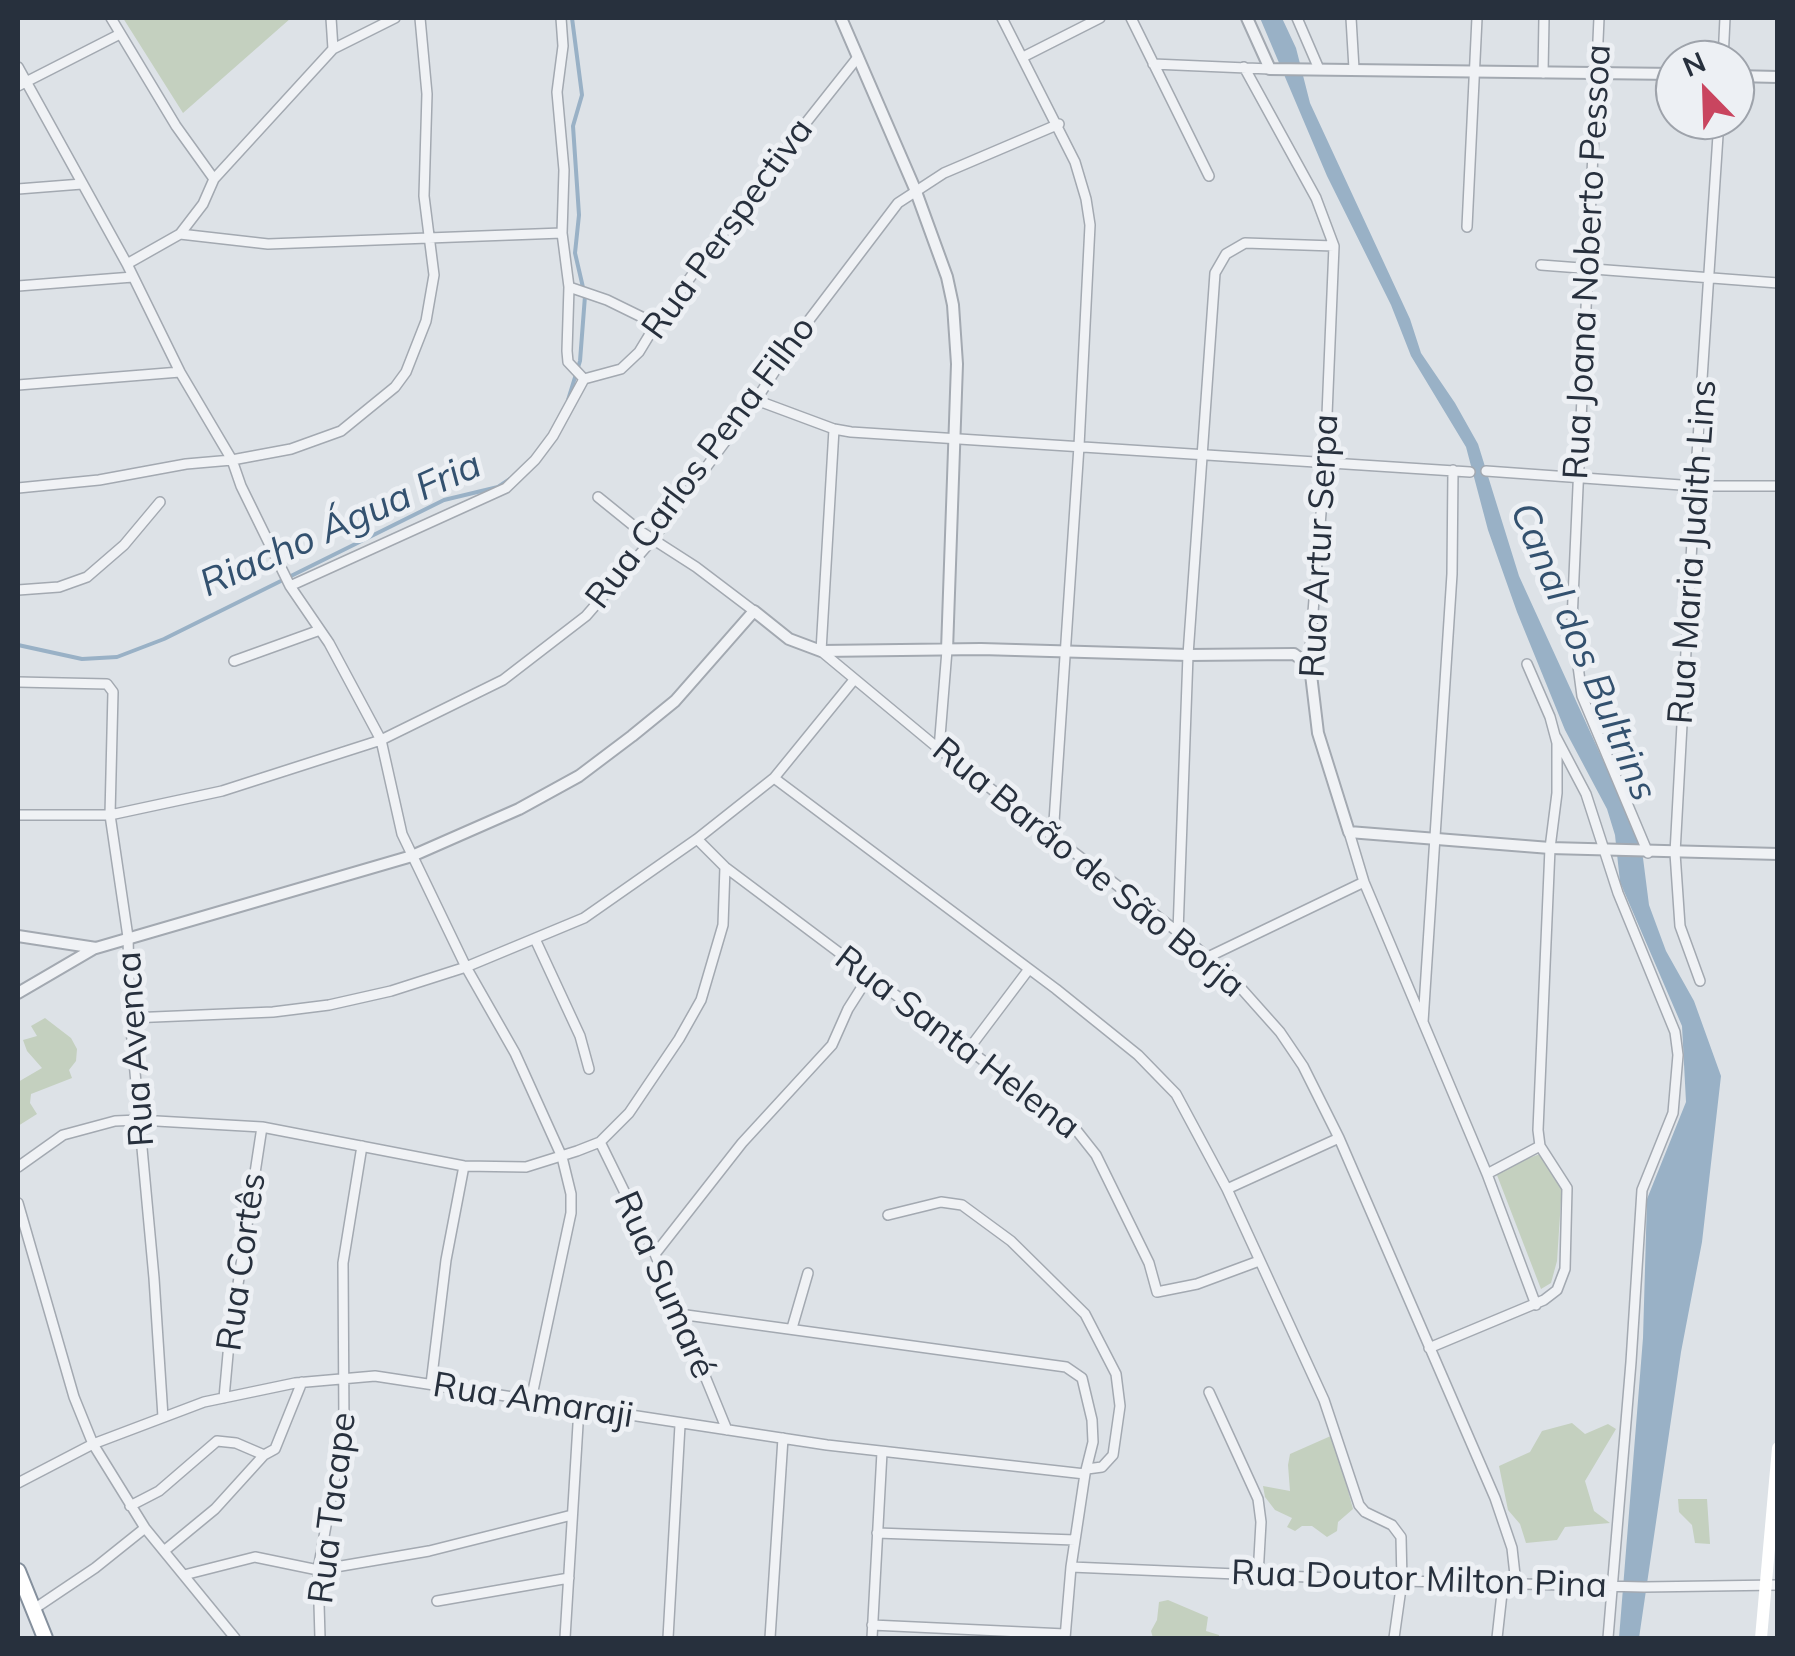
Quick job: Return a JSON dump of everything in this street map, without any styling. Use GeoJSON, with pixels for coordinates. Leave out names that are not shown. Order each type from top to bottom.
{"type":"FeatureCollection","features":[{"type":"Feature","properties":{"kind":"highway"},"geometry":{"type":"LineString","coordinates":[[18,1571],[45,1637]]}},
{"type":"Feature","properties":{"kind":"main road"},"geometry":{"type":"LineString","coordinates":[[1761,1638],[1773,1586],[1778,1448]]}},
{"type":"Feature","properties":{"kind":"street"},"geometry":{"type":"LineString","coordinates":[[111,18],[176,126],[214,180]]}},
{"type":"Feature","properties":{"kind":"street"},"geometry":{"type":"LineString","coordinates":[[331,18],[333,48]]}},
{"type":"Feature","properties":{"kind":"street"},"geometry":{"type":"LineString","coordinates":[[127,264],[180,234],[203,204],[214,180],[333,48],[395,18]]}},
{"type":"Feature","properties":{"kind":"street"},"geometry":{"type":"LineString","coordinates":[[18,488],[232,460],[321,440],[353,423],[395,387],[406,372],[432,300],[434,276],[424,196],[427,94],[420,18]]}},
{"type":"Feature","properties":{"kind":"street"},"geometry":{"type":"LineString","coordinates":[[290,586],[506,488],[536,460],[552,436],[580,377],[568,362],[572,288],[562,233],[564,170],[558,92],[562,18]]}},
{"type":"Feature","properties":{"kind":"street"},"geometry":{"type":"LineString","coordinates":[[840,18],[916,189],[947,277],[955,315],[956,439],[947,650],[938,749]]}},
{"type":"Feature","properties":{"kind":"street"},"geometry":{"type":"LineString","coordinates":[[1002,18],[1058,124],[1080,176],[1090,224],[1052,836]]}},
{"type":"Feature","properties":{"kind":"street"},"geometry":{"type":"LineString","coordinates":[[1024,57],[1100,18]]}},
{"type":"Feature","properties":{"kind":"street"},"geometry":{"type":"LineString","coordinates":[[1131,18],[1209,176]]}},
{"type":"Feature","properties":{"kind":"street"},"geometry":{"type":"LineString","coordinates":[[1247,18],[1273,69]]}},
{"type":"Feature","properties":{"kind":"street"},"geometry":{"type":"LineString","coordinates":[[1297,18],[1314,69]]}},
{"type":"Feature","properties":{"kind":"street"},"geometry":{"type":"LineString","coordinates":[[1351,18],[1354,69]]}},
{"type":"Feature","properties":{"kind":"street"},"geometry":{"type":"LineString","coordinates":[[1468,228],[1476,18]]}},
{"type":"Feature","properties":{"kind":"street"},"geometry":{"type":"LineString","coordinates":[[1543,73],[1544,18]]}},
{"type":"Feature","properties":{"kind":"street","name":"Rua Joana Noberto Pessoa"},"geometry":{"type":"LineString","coordinates":[[1599,18],[1572,602],[1576,673],[1590,720],[1645,852]]}},
{"type":"Feature","properties":{"kind":"street"},"geometry":{"type":"LineString","coordinates":[[22,85],[120,34]]}},
{"type":"Feature","properties":{"kind":"street","name":"Rua Perspectiva"},"geometry":{"type":"LineString","coordinates":[[580,377],[614,372],[639,352],[782,153],[858,57]]}},
{"type":"Feature","properties":{"kind":"street"},"geometry":{"type":"LineString","coordinates":[[1154,64],[1655,73]]}},
{"type":"Feature","properties":{"kind":"street"},"geometry":{"type":"LineString","coordinates":[[18,67],[22,85],[127,264],[180,372],[232,460],[290,586],[339,660],[381,740],[397,820],[412,856],[466,967],[516,1053],[562,1157],[571,1194],[571,1213],[531,1400]]}},
{"type":"Feature","properties":{"kind":"street","name":"Rua Artur Serpa"},"geometry":{"type":"LineString","coordinates":[[1244,67],[1316,198],[1334,246],[1325,463],[1309,662],[1318,733],[1364,882],[1487,1174],[1536,1305]]}},
{"type":"Feature","properties":{"kind":"street","name":"Rua Carlos Pena Filho"},"geometry":{"type":"LineString","coordinates":[[18,815],[110,815],[222,791],[381,740],[494,685],[566,635],[654,539],[890,213],[916,189],[944,172],[1058,124]]}},
{"type":"Feature","properties":{"kind":"street","name":"Rua Maria Judith Lins"},"geometry":{"type":"LineString","coordinates":[[1700,981],[1680,926],[1675,854],[1719,140]]}},
{"type":"Feature","properties":{"kind":"street"},"geometry":{"type":"LineString","coordinates":[[18,189],[82,184]]}},
{"type":"Feature","properties":{"kind":"street"},"geometry":{"type":"LineString","coordinates":[[180,234],[268,244],[562,233]]}},
{"type":"Feature","properties":{"kind":"street"},"geometry":{"type":"LineString","coordinates":[[1178,932],[1188,655],[1214,284],[1220,262],[1230,250],[1244,243],[1334,246]]}},
{"type":"Feature","properties":{"kind":"street"},"geometry":{"type":"LineString","coordinates":[[1541,265],[1778,283]]}},
{"type":"Feature","properties":{"kind":"street"},"geometry":{"type":"LineString","coordinates":[[18,286],[134,277]]}},
{"type":"Feature","properties":{"kind":"street"},"geometry":{"type":"LineString","coordinates":[[572,288],[656,324]]}},
{"type":"Feature","properties":{"kind":"street"},"geometry":{"type":"LineString","coordinates":[[18,385],[180,372]]}},
{"type":"Feature","properties":{"kind":"street"},"geometry":{"type":"LineString","coordinates":[[756,400],[834,429],[1470,472]]}},
{"type":"Feature","properties":{"kind":"street"},"geometry":{"type":"LineString","coordinates":[[834,429],[821,651],[1188,655],[1277,652],[1294,654],[1309,662]]}},
{"type":"Feature","properties":{"kind":"street"},"geometry":{"type":"LineString","coordinates":[[1423,1022],[1452,574],[1452,470]]}},
{"type":"Feature","properties":{"kind":"street"},"geometry":{"type":"LineString","coordinates":[[1486,472],[1695,486],[1778,486]]}},
{"type":"Feature","properties":{"kind":"street","name":"Rua Barão de São Borja"},"geometry":{"type":"LineString","coordinates":[[598,497],[789,639],[821,651],[938,749],[1208,956],[1256,1003],[1308,1076],[1339,1138],[1503,1520],[1512,1548],[1516,1584]]}},
{"type":"Feature","properties":{"kind":"street"},"geometry":{"type":"LineString","coordinates":[[18,590],[59,587],[87,577],[124,545],[160,502]]}},
{"type":"Feature","properties":{"kind":"street"},"geometry":{"type":"LineString","coordinates":[[18,992],[96,948],[412,856],[519,809],[580,776],[674,700],[754,611]]}},
{"type":"Feature","properties":{"kind":"street"},"geometry":{"type":"LineString","coordinates":[[234,661],[320,630]]}},
{"type":"Feature","properties":{"kind":"street"},"geometry":{"type":"LineString","coordinates":[[1527,664],[1556,738],[1586,794],[1675,1032],[1678,1055],[1673,1113],[1642,1190],[1616,1586],[1608,1638]]}},
{"type":"Feature","properties":{"kind":"street"},"geometry":{"type":"LineString","coordinates":[[130,1018],[300,1010],[391,991],[466,967],[605,906],[774,778],[853,681]]}},
{"type":"Feature","properties":{"kind":"street","name":"Rua Avenca"},"geometry":{"type":"LineString","coordinates":[[18,682],[107,684],[112,688],[110,815],[128,938],[130,1018],[163,1417]]}},
{"type":"Feature","properties":{"kind":"street"},"geometry":{"type":"LineString","coordinates":[[1429,1348],[1536,1305],[1557,1290],[1563,1277],[1568,1208],[1564,1181],[1540,1146],[1538,1124],[1550,848],[1558,792],[1556,738]]}},
{"type":"Feature","properties":{"kind":"street"},"geometry":{"type":"LineString","coordinates":[[774,778],[1106,1028],[1167,1083],[1188,1113],[1226,1188],[1324,1400],[1359,1505],[1399,1531],[1402,1581],[1394,1638]]}},
{"type":"Feature","properties":{"kind":"street"},"geometry":{"type":"LineString","coordinates":[[1348,832],[1606,851],[1778,854]]}},
{"type":"Feature","properties":{"kind":"street","name":"Rua Santa Helena"},"geometry":{"type":"LineString","coordinates":[[696,840],[725,868],[1058,1116],[1091,1146],[1149,1263],[1156,1292],[1197,1284],[1259,1262]]}},
{"type":"Feature","properties":{"kind":"street"},"geometry":{"type":"LineString","coordinates":[[18,1167],[63,1134],[115,1121],[262,1127],[464,1166],[526,1168],[600,1142],[629,1113],[701,1000],[723,924],[725,868]]}},
{"type":"Feature","properties":{"kind":"street"},"geometry":{"type":"LineString","coordinates":[[1208,956],[1364,882]]}},
{"type":"Feature","properties":{"kind":"street"},"geometry":{"type":"LineString","coordinates":[[18,936],[96,948]]}},
{"type":"Feature","properties":{"kind":"street"},"geometry":{"type":"LineString","coordinates":[[534,938],[580,1036],[588,1069]]}},
{"type":"Feature","properties":{"kind":"street"},"geometry":{"type":"LineString","coordinates":[[968,1050],[1029,969]]}},
{"type":"Feature","properties":{"kind":"street"},"geometry":{"type":"LineString","coordinates":[[655,1254],[742,1143],[832,1044],[848,1009],[870,976]]}},
{"type":"Feature","properties":{"kind":"street","name":"Rua Cortês"},"geometry":{"type":"LineString","coordinates":[[224,1398],[262,1127]]}},
{"type":"Feature","properties":{"kind":"street"},"geometry":{"type":"LineString","coordinates":[[1226,1188],[1339,1138]]}},
{"type":"Feature","properties":{"kind":"street","name":"Rua Sumaré"},"geometry":{"type":"LineString","coordinates":[[600,1142],[655,1254],[727,1430]]}},
{"type":"Feature","properties":{"kind":"street","name":"Rua Tacape"},"geometry":{"type":"LineString","coordinates":[[320,1638],[318,1570],[344,1426],[343,1263],[362,1146]]}},
{"type":"Feature","properties":{"kind":"street"},"geometry":{"type":"LineString","coordinates":[[1487,1174],[1540,1146]]}},
{"type":"Feature","properties":{"kind":"street"},"geometry":{"type":"LineString","coordinates":[[431,1384],[446,1260],[464,1166]]}},
{"type":"Feature","properties":{"kind":"street"},"geometry":{"type":"LineString","coordinates":[[888,1214],[941,1202],[962,1205],[1010,1241],[1085,1314],[1116,1374],[1120,1406],[1113,1455],[1102,1467],[1086,1472]]}},
{"type":"Feature","properties":{"kind":"street"},"geometry":{"type":"LineString","coordinates":[[18,1203],[74,1397],[94,1444],[144,1528],[235,1638]]}},
{"type":"Feature","properties":{"kind":"street"},"geometry":{"type":"LineString","coordinates":[[792,1328],[808,1273]]}},
{"type":"Feature","properties":{"kind":"street"},"geometry":{"type":"LineString","coordinates":[[680,1314],[1066,1367],[1082,1378],[1092,1420],[1092,1442],[1071,1567],[1065,1636],[961,1626],[872,1625]]}},
{"type":"Feature","properties":{"kind":"street","name":"Rua Amaraji"},"geometry":{"type":"LineString","coordinates":[[18,1483],[94,1444],[224,1398],[302,1382],[375,1376],[680,1425],[882,1452],[1086,1472]]}},
{"type":"Feature","properties":{"kind":"street"},"geometry":{"type":"LineString","coordinates":[[164,1551],[215,1509],[278,1445],[302,1382]]}},
{"type":"Feature","properties":{"kind":"street"},"geometry":{"type":"LineString","coordinates":[[1209,1392],[1258,1499],[1262,1522],[1258,1576]]}},
{"type":"Feature","properties":{"kind":"street"},"geometry":{"type":"LineString","coordinates":[[565,1638],[579,1408]]}},
{"type":"Feature","properties":{"kind":"street"},"geometry":{"type":"LineString","coordinates":[[668,1638],[680,1425]]}},
{"type":"Feature","properties":{"kind":"street"},"geometry":{"type":"LineString","coordinates":[[770,1638],[783,1438]]}},
{"type":"Feature","properties":{"kind":"street"},"geometry":{"type":"LineString","coordinates":[[130,1506],[159,1491],[217,1441],[226,1440],[264,1456]]}},
{"type":"Feature","properties":{"kind":"street"},"geometry":{"type":"LineString","coordinates":[[872,1638],[882,1452]]}},
{"type":"Feature","properties":{"kind":"street"},"geometry":{"type":"LineString","coordinates":[[184,1575],[255,1557],[318,1570],[429,1551],[572,1515]]}},
{"type":"Feature","properties":{"kind":"street"},"geometry":{"type":"LineString","coordinates":[[34,1608],[95,1568],[144,1528]]}},
{"type":"Feature","properties":{"kind":"street"},"geometry":{"type":"LineString","coordinates":[[877,1533],[1075,1540]]}},
{"type":"Feature","properties":{"kind":"street","name":"Rua Doutor Milton Pina"},"geometry":{"type":"LineString","coordinates":[[1071,1567],[1504,1584],[1773,1586]]}},
{"type":"Feature","properties":{"kind":"street"},"geometry":{"type":"LineString","coordinates":[[437,1601],[569,1578]]}},
{"type":"Feature","properties":{"kind":"street"},"geometry":{"type":"LineString","coordinates":[[1496,1638],[1504,1584]]}},
{"type":"Feature","properties":{"kind":"street"},"geometry":{"type":"LineString","coordinates":[[960,1638],[961,1626]]}},
{"type":"Feature","properties":{"kind":"green space"},"geometry":{"type":"Polygon","coordinates":[[[123,18],[291,18],[183,113],[123,18]]]}},
{"type":"Feature","properties":{"kind":"green space"},"geometry":{"type":"Polygon","coordinates":[[[45,1018],[71,1038],[77,1049],[76,1061],[69,1070],[72,1078],[31,1094],[30,1103],[37,1114],[18,1126],[18,1082],[42,1068],[23,1040],[37,1036],[31,1026],[45,1018]]]}},
{"type":"Feature","properties":{"kind":"green space"},"geometry":{"type":"Polygon","coordinates":[[[1543,1153],[1562,1185],[1557,1261],[1551,1283],[1541,1289],[1495,1170],[1543,1153]]]}},
{"type":"Feature","properties":{"kind":"green space"},"geometry":{"type":"Polygon","coordinates":[[[1572,1423],[1585,1434],[1608,1424],[1616,1429],[1585,1481],[1594,1511],[1610,1523],[1565,1527],[1557,1540],[1526,1543],[1520,1524],[1508,1510],[1499,1466],[1530,1452],[1542,1431],[1572,1423]]]}},
{"type":"Feature","properties":{"kind":"green space"},"geometry":{"type":"Polygon","coordinates":[[[1333,1435],[1353,1509],[1338,1522],[1337,1531],[1327,1537],[1312,1526],[1295,1531],[1287,1527],[1292,1518],[1275,1510],[1265,1497],[1263,1486],[1290,1491],[1290,1454],[1333,1435]]]}},
{"type":"Feature","properties":{"kind":"green space"},"geometry":{"type":"Polygon","coordinates":[[[1678,1499],[1707,1499],[1710,1544],[1695,1543],[1692,1525],[1679,1512],[1678,1499]]]}},
{"type":"Feature","properties":{"kind":"green space"},"geometry":{"type":"Polygon","coordinates":[[[1168,1600],[1208,1617],[1206,1631],[1219,1638],[1153,1638],[1151,1631],[1159,1602],[1168,1600]]]}},
{"type":"Feature","properties":{"kind":"water","name":"Canal dos Bultrins"},"geometry":{"type":"Polygon","coordinates":[[[1260,18],[1282,18],[1296,48],[1310,103],[1410,319],[1421,353],[1478,444],[1519,576],[1629,817],[1643,858],[1649,905],[1666,951],[1694,1001],[1721,1076],[1702,1242],[1681,1352],[1639,1638],[1619,1638],[1643,1338],[1647,1199],[1686,1102],[1682,1026],[1620,882],[1615,835],[1607,809],[1565,730],[1517,612],[1488,530],[1466,447],[1411,356],[1391,305],[1327,176],[1260,18]]]}},
{"type":"Feature","properties":{"kind":"waterway","name":"Riacho Água Fria"},"geometry":{"type":"LineString","coordinates":[[568,400],[580,361],[585,296],[575,253],[579,215],[573,126],[582,95],[572,18]]}},
{"type":"Feature","properties":{"kind":"waterway","name":"Riacho Água Fria"},"geometry":{"type":"LineString","coordinates":[[18,645],[82,659],[117,657],[164,639],[444,500],[498,487],[510,479]]}}]}
